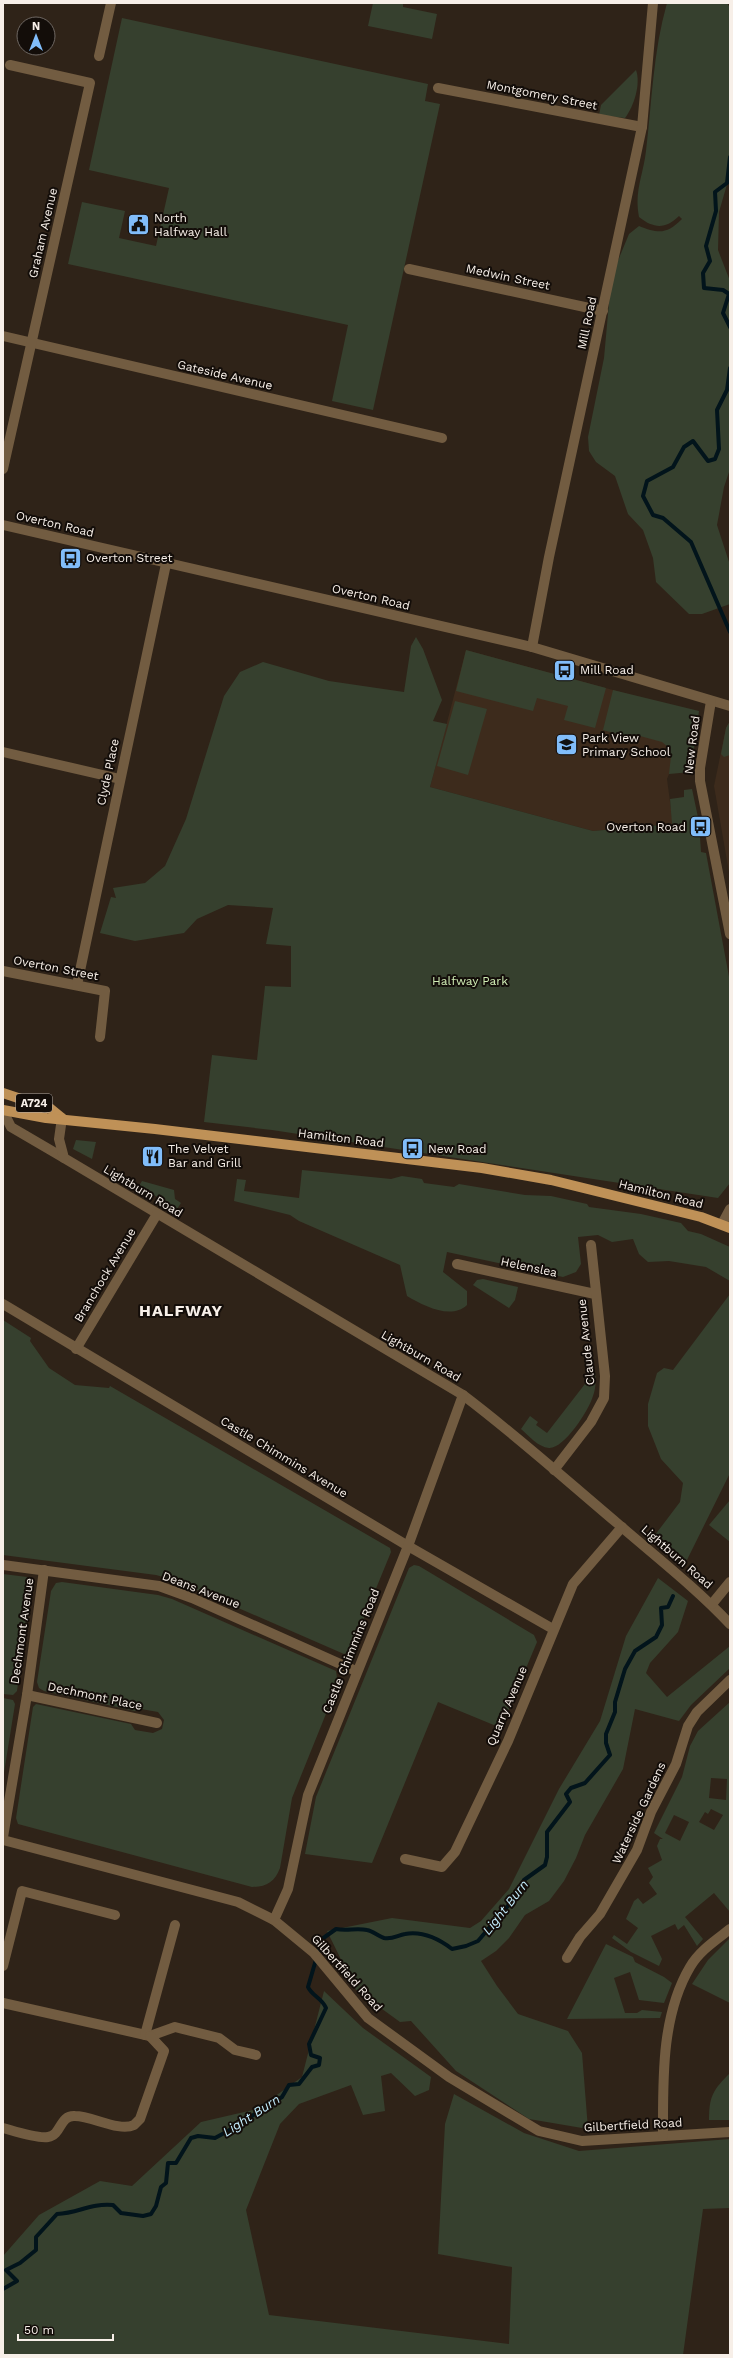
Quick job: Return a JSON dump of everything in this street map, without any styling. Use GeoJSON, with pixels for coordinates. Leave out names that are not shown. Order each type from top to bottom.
{"type":"FeatureCollection","features":[{"type":"Feature","properties":{"kind":"main road","name":"Hamilton Road"},"geometry":{"type":"LineString","coordinates":[[3,1093],[51,1109],[62,1118]]}},
{"type":"Feature","properties":{"kind":"main road","name":"Hamilton Road"},"geometry":{"type":"LineString","coordinates":[[3,1111],[46,1118],[62,1118],[482,1168],[551,1180],[701,1217],[726,1226]]}},
{"type":"Feature","properties":{"kind":"street"},"geometry":{"type":"LineString","coordinates":[[99,56],[111,3]]}},
{"type":"Feature","properties":{"kind":"street","name":"Mill Road"},"geometry":{"type":"LineString","coordinates":[[532,647],[549,557],[642,127],[653,3]]}},
{"type":"Feature","properties":{"kind":"street","name":"Graham Avenue"},"geometry":{"type":"LineString","coordinates":[[3,469],[90,83],[10,65]]}},
{"type":"Feature","properties":{"kind":"street","name":"Montgomery Street"},"geometry":{"type":"LineString","coordinates":[[438,88],[642,127]]}},
{"type":"Feature","properties":{"kind":"street","name":"Medwin Street"},"geometry":{"type":"LineString","coordinates":[[408,269],[603,312]]}},
{"type":"Feature","properties":{"kind":"street","name":"Gateside Avenue"},"geometry":{"type":"LineString","coordinates":[[3,336],[442,438]]}},
{"type":"Feature","properties":{"kind":"street","name":"Overton Road"},"geometry":{"type":"LineString","coordinates":[[3,525],[166,564],[532,647],[730,706]]}},
{"type":"Feature","properties":{"kind":"street","name":"Clyde Place"},"geometry":{"type":"LineString","coordinates":[[77,985],[166,564]]}},
{"type":"Feature","properties":{"kind":"street","name":"New Road"},"geometry":{"type":"LineString","coordinates":[[711,701],[700,768],[700,781],[730,934]]}},
{"type":"Feature","properties":{"kind":"street"},"geometry":{"type":"LineString","coordinates":[[3,752],[120,779]]}},
{"type":"Feature","properties":{"kind":"street","name":"Overton Street"},"geometry":{"type":"LineString","coordinates":[[3,970],[105,991],[100,1037]]}},
{"type":"Feature","properties":{"kind":"street","name":"Lightburn Road"},"geometry":{"type":"LineString","coordinates":[[3,1111],[11,1127],[463,1396],[494,1419],[712,1604],[730,1624]]}},
{"type":"Feature","properties":{"kind":"street"},"geometry":{"type":"LineString","coordinates":[[62,1118],[59,1139],[64,1158]]}},
{"type":"Feature","properties":{"kind":"street"},"geometry":{"type":"LineString","coordinates":[[726,1226],[730,1209]]}},
{"type":"Feature","properties":{"kind":"street","name":"Branchock Avenue"},"geometry":{"type":"LineString","coordinates":[[76,1349],[157,1214]]}},
{"type":"Feature","properties":{"kind":"street","name":"Claude Avenue"},"geometry":{"type":"LineString","coordinates":[[554,1470],[591,1422],[604,1398],[605,1376],[595,1294],[591,1245]]}},
{"type":"Feature","properties":{"kind":"street","name":"Helenslea"},"geometry":{"type":"LineString","coordinates":[[457,1264],[595,1294]]}},
{"type":"Feature","properties":{"kind":"street","name":"Castle Chimmins Avenue"},"geometry":{"type":"LineString","coordinates":[[3,1304],[408,1546],[553,1629]]}},
{"type":"Feature","properties":{"kind":"street","name":"Castle Chimmins Road"},"geometry":{"type":"LineString","coordinates":[[274,1920],[288,1889],[308,1795],[356,1671],[408,1546],[463,1396]]}},
{"type":"Feature","properties":{"kind":"street","name":"Quarry Avenue"},"geometry":{"type":"LineString","coordinates":[[405,1859],[442,1867],[455,1852],[508,1741],[553,1629],[573,1584],[622,1528]]}},
{"type":"Feature","properties":{"kind":"street","name":"Deans Avenue"},"geometry":{"type":"LineString","coordinates":[[3,1565],[159,1586],[192,1598],[356,1671]]}},
{"type":"Feature","properties":{"kind":"street","name":"Dechmont Avenue"},"geometry":{"type":"LineString","coordinates":[[3,1838],[27,1695],[44,1570]]}},
{"type":"Feature","properties":{"kind":"street"},"geometry":{"type":"LineString","coordinates":[[712,1604],[730,1582]]}},
{"type":"Feature","properties":{"kind":"street","name":"Waterside Gardens"},"geometry":{"type":"LineString","coordinates":[[567,1958],[580,1937],[600,1914],[637,1850],[651,1812],[676,1764],[688,1726],[697,1712],[730,1680]]}},
{"type":"Feature","properties":{"kind":"street","name":"Dechmont Place"},"geometry":{"type":"LineString","coordinates":[[27,1695],[157,1723]]}},
{"type":"Feature","properties":{"kind":"street","name":"Gilbertfield Road"},"geometry":{"type":"LineString","coordinates":[[3,1838],[238,1902],[274,1920],[314,1952],[368,2018],[449,2077],[539,2131],[582,2141],[730,2132]]}},
{"type":"Feature","properties":{"kind":"street"},"geometry":{"type":"LineString","coordinates":[[3,1966],[22,1891],[115,1915]]}},
{"type":"Feature","properties":{"kind":"street"},"geometry":{"type":"LineString","coordinates":[[148,2035],[175,1925]]}},
{"type":"Feature","properties":{"kind":"street"},"geometry":{"type":"LineString","coordinates":[[663,2136],[666,2048],[669,2021],[676,1995],[691,1966],[708,1947],[730,1929]]}},
{"type":"Feature","properties":{"kind":"street"},"geometry":{"type":"LineString","coordinates":[[3,2003],[148,2035],[175,2027],[219,2038],[235,2050],[256,2056]]}},
{"type":"Feature","properties":{"kind":"street"},"geometry":{"type":"LineString","coordinates":[[3,2128],[48,2137],[57,2133],[65,2119],[73,2116],[123,2127],[134,2126],[140,2118],[164,2051],[148,2035]]}},
{"type":"Feature","properties":{"kind":"shaded area","name":"Park View Primary School"},"geometry":{"type":"Polygon","coordinates":[[[466,650],[694,712],[667,779],[673,824],[593,831],[430,787],[466,650]]]}},
{"type":"Feature","properties":{"kind":"shaded area"},"geometry":{"type":"Polygon","coordinates":[[[730,721],[730,878],[714,786],[726,728],[730,721]]]}},
{"type":"Feature","properties":{"kind":"green space"},"geometry":{"type":"Polygon","coordinates":[[[373,3],[403,3],[403,7],[437,14],[432,39],[368,26],[373,3]]]}},
{"type":"Feature","properties":{"kind":"green space"},"geometry":{"type":"Polygon","coordinates":[[[667,3],[727,3],[730,8],[730,174],[719,212],[718,250],[730,281],[730,469],[724,487],[717,525],[730,565],[730,604],[702,614],[689,614],[656,582],[653,558],[643,530],[628,514],[615,476],[596,462],[589,451],[588,437],[604,358],[610,292],[617,263],[629,234],[639,226],[657,231],[667,230],[672,228],[682,219],[679,216],[669,223],[660,226],[650,224],[639,217],[638,208],[638,191],[645,160],[656,58],[662,21],[667,3]]]}},
{"type":"Feature","properties":{"kind":"green space"},"geometry":{"type":"Polygon","coordinates":[[[122,18],[428,84],[425,101],[440,104],[373,410],[332,401],[348,325],[68,264],[82,202],[125,211],[119,238],[156,246],[169,188],[89,170],[122,18]]]}},
{"type":"Feature","properties":{"kind":"green space"},"geometry":{"type":"Polygon","coordinates":[[[636,70],[638,82],[636,95],[625,118],[599,115],[601,105],[636,70]]]}},
{"type":"Feature","properties":{"kind":"green space","name":"Halfway Park"},"geometry":{"type":"Polygon","coordinates":[[[416,637],[423,649],[442,700],[433,721],[447,724],[430,787],[593,831],[672,824],[670,799],[684,797],[684,790],[692,789],[699,822],[701,852],[706,853],[730,982],[730,1183],[718,1198],[272,1130],[204,1122],[212,1055],[257,1060],[265,986],[291,987],[291,946],[266,944],[273,908],[228,905],[197,919],[184,933],[135,941],[100,933],[111,897],[116,898],[113,888],[145,883],[165,866],[186,819],[224,696],[240,672],[263,662],[329,681],[404,692],[411,646],[416,637]]]}},
{"type":"Feature","properties":{"kind":"green space"},"geometry":{"type":"Polygon","coordinates":[[[466,650],[606,688],[595,728],[564,720],[568,706],[537,698],[533,711],[456,691],[466,650]]]}},
{"type":"Feature","properties":{"kind":"green space"},"geometry":{"type":"Polygon","coordinates":[[[613,690],[699,711],[691,772],[669,774],[671,756],[668,747],[662,742],[640,736],[630,738],[603,730],[613,690]]]}},
{"type":"Feature","properties":{"kind":"green space"},"geometry":{"type":"Polygon","coordinates":[[[455,701],[487,709],[468,775],[437,766],[455,701]]]}},
{"type":"Feature","properties":{"kind":"green space"},"geometry":{"type":"Polygon","coordinates":[[[730,721],[730,755],[724,757],[721,754],[726,728],[730,721]]]}},
{"type":"Feature","properties":{"kind":"green space"},"geometry":{"type":"Polygon","coordinates":[[[76,1140],[96,1142],[92,1159],[73,1149],[76,1140]]]}},
{"type":"Feature","properties":{"kind":"green space"},"geometry":{"type":"Polygon","coordinates":[[[302,1170],[391,1179],[402,1176],[422,1179],[424,1183],[454,1187],[459,1184],[525,1195],[551,1196],[587,1204],[589,1207],[641,1214],[681,1223],[688,1231],[701,1234],[730,1247],[730,1281],[706,1267],[669,1261],[648,1262],[639,1254],[633,1239],[612,1242],[598,1235],[578,1237],[581,1264],[576,1272],[563,1277],[447,1252],[443,1272],[467,1291],[467,1305],[461,1309],[453,1311],[437,1310],[421,1304],[407,1296],[400,1265],[299,1221],[290,1215],[234,1201],[237,1179],[246,1180],[244,1191],[299,1198],[302,1170]]]}},
{"type":"Feature","properties":{"kind":"green space"},"geometry":{"type":"Polygon","coordinates":[[[142,1181],[174,1190],[175,1199],[181,1203],[177,1209],[139,1186],[142,1181]]]}},
{"type":"Feature","properties":{"kind":"green space"},"geometry":{"type":"Polygon","coordinates":[[[483,1279],[518,1287],[515,1300],[509,1308],[473,1285],[477,1280],[483,1279]]]}},
{"type":"Feature","properties":{"kind":"green space"},"geometry":{"type":"Polygon","coordinates":[[[730,1294],[730,1473],[684,1566],[659,1549],[655,1535],[680,1502],[683,1483],[661,1459],[648,1426],[648,1404],[657,1373],[664,1368],[673,1370],[730,1294]]]}},
{"type":"Feature","properties":{"kind":"green space"},"geometry":{"type":"Polygon","coordinates":[[[3,1320],[31,1338],[30,1341],[49,1368],[75,1385],[109,1388],[110,1386],[390,1548],[391,1552],[350,1652],[344,1654],[174,1580],[156,1575],[3,1555],[3,1320]]]}},
{"type":"Feature","properties":{"kind":"green space"},"geometry":{"type":"Polygon","coordinates":[[[595,1371],[596,1381],[591,1402],[575,1428],[562,1442],[555,1447],[549,1448],[541,1446],[521,1429],[530,1416],[538,1422],[536,1425],[547,1433],[595,1371]]]}},
{"type":"Feature","properties":{"kind":"green space"},"geometry":{"type":"Polygon","coordinates":[[[730,1500],[730,1542],[709,1525],[730,1500]]]}},
{"type":"Feature","properties":{"kind":"green space"},"geometry":{"type":"Polygon","coordinates":[[[414,1565],[419,1566],[534,1635],[537,1642],[501,1728],[438,1702],[372,1863],[305,1854],[316,1797],[409,1568],[414,1565]]]}},
{"type":"Feature","properties":{"kind":"green space"},"geometry":{"type":"Polygon","coordinates":[[[3,1574],[27,1577],[32,1584],[17,1691],[13,1695],[3,1694],[3,1574]]]}},
{"type":"Feature","properties":{"kind":"green space"},"geometry":{"type":"Polygon","coordinates":[[[658,1578],[688,1601],[678,1632],[650,1663],[646,1673],[667,1697],[730,1646],[730,1668],[691,1705],[679,1721],[635,1709],[623,1769],[585,1835],[576,1858],[564,1881],[549,1901],[525,1915],[509,1938],[496,1951],[481,1961],[518,2014],[568,2031],[582,2053],[588,2129],[529,2119],[456,2071],[411,2021],[400,2022],[356,1990],[327,1931],[392,1918],[470,1928],[481,1921],[509,1889],[559,1789],[600,1721],[626,1636],[658,1578]]]}},
{"type":"Feature","properties":{"kind":"green space"},"geometry":{"type":"Polygon","coordinates":[[[62,1582],[158,1595],[172,1599],[336,1671],[338,1684],[292,1798],[280,1868],[273,1880],[269,1883],[262,1886],[252,1887],[18,1824],[16,1818],[33,1707],[36,1704],[131,1724],[135,1730],[153,1733],[162,1729],[164,1720],[158,1712],[141,1709],[135,1711],[44,1691],[39,1688],[37,1682],[51,1591],[56,1583],[62,1582]]]}},
{"type":"Feature","properties":{"kind":"green space"},"geometry":{"type":"Polygon","coordinates":[[[3,1698],[13,1700],[15,1704],[3,1779],[3,1698]]]}},
{"type":"Feature","properties":{"kind":"green space"},"geometry":{"type":"Polygon","coordinates":[[[730,1702],[730,1912],[714,1893],[685,1917],[703,1939],[697,1946],[684,1925],[678,1930],[675,1924],[651,1936],[662,1959],[659,1966],[631,1952],[612,1938],[614,1935],[627,1944],[638,1928],[626,1919],[634,1901],[638,1898],[643,1904],[657,1894],[649,1883],[653,1877],[648,1868],[662,1860],[657,1846],[660,1839],[663,1839],[654,1833],[682,1777],[690,1746],[698,1731],[730,1702]],[[711,1778],[709,1798],[726,1800],[727,1779],[711,1778]],[[711,1809],[708,1814],[705,1812],[699,1822],[714,1830],[723,1815],[711,1809]],[[674,1815],[665,1833],[680,1841],[689,1822],[674,1815]]]}},
{"type":"Feature","properties":{"kind":"green space"},"geometry":{"type":"Polygon","coordinates":[[[730,1938],[730,2003],[692,1984],[708,1960],[730,1938]]]}},
{"type":"Feature","properties":{"kind":"green space"},"geometry":{"type":"Polygon","coordinates":[[[606,1944],[633,1957],[635,1962],[664,1977],[672,1983],[664,2003],[639,2000],[630,1972],[614,1978],[625,2013],[637,2013],[642,2010],[662,2012],[660,2018],[567,2019],[606,1944]]]}},
{"type":"Feature","properties":{"kind":"green space"},"geometry":{"type":"Polygon","coordinates":[[[324,1991],[363,2028],[431,2077],[429,2090],[415,2096],[391,2073],[381,2076],[385,2111],[363,2115],[351,2085],[299,2104],[280,2124],[246,2210],[269,2315],[509,2344],[512,2267],[438,2254],[445,2124],[454,2094],[524,2133],[579,2151],[730,2139],[730,2208],[703,2209],[683,2355],[3,2355],[3,2256],[39,2215],[100,2181],[132,2186],[201,2122],[257,2109],[302,2077],[324,1991]]]}},
{"type":"Feature","properties":{"kind":"green space"},"geometry":{"type":"Polygon","coordinates":[[[730,2073],[730,2120],[709,2120],[710,2105],[713,2094],[730,2073]]]}},
{"type":"Feature","properties":{"kind":"waterway","name":"Light Burn"},"geometry":{"type":"LineString","coordinates":[[730,157],[727,183],[715,192],[716,211],[706,246],[710,261],[703,273],[704,288],[723,290],[729,294],[723,313],[730,327]]}},
{"type":"Feature","properties":{"kind":"waterway","name":"Light Burn"},"geometry":{"type":"LineString","coordinates":[[730,368],[727,390],[717,410],[719,449],[715,459],[708,461],[693,441],[684,447],[673,467],[647,481],[643,496],[653,515],[663,518],[691,542],[730,632]]}},
{"type":"Feature","properties":{"kind":"waterway","name":"Light Burn"},"geometry":{"type":"LineString","coordinates":[[3,2289],[17,2281],[6,2270],[20,2263],[36,2250],[36,2237],[57,2214],[72,2212],[98,2205],[113,2205],[121,2213],[143,2216],[151,2214],[156,2206],[161,2187],[166,2183],[168,2163],[176,2163],[191,2138],[198,2136],[215,2138],[228,2131],[282,2097],[289,2085],[299,2084],[312,2067],[319,2065],[320,2058],[311,2055],[309,2044],[326,2008],[308,1987],[322,1939],[336,1929],[363,1929],[387,1938],[411,1933],[424,1935],[436,1939],[452,1949],[466,1946],[478,1941],[512,1901],[524,1880],[545,1865],[547,1857],[547,1832],[570,1802],[566,1794],[571,1788],[585,1783],[610,1755],[606,1743],[606,1734],[615,1712],[615,1702],[625,1669],[635,1651],[656,1637],[662,1625],[661,1608],[668,1607],[673,1596]]}},
{"type":"Feature","properties":{"kind":"place","name":"North Halfway Hall"},"geometry":{"type":"Point","coordinates":[139,225]}},
{"type":"Feature","properties":{"kind":"place","name":"Overton Street"},"geometry":{"type":"Point","coordinates":[71,558]}},
{"type":"Feature","properties":{"kind":"place","name":"Mill Road"},"geometry":{"type":"Point","coordinates":[564,670]}},
{"type":"Feature","properties":{"kind":"place","name":"Park View Primary School"},"geometry":{"type":"Point","coordinates":[566,745]}},
{"type":"Feature","properties":{"kind":"place","name":"Overton Road"},"geometry":{"type":"Point","coordinates":[701,827]}},
{"type":"Feature","properties":{"kind":"place","name":"New Road"},"geometry":{"type":"Point","coordinates":[412,1149]}},
{"type":"Feature","properties":{"kind":"place","name":"The Velvet Bar and Grill"},"geometry":{"type":"Point","coordinates":[152,1156]}},
{"type":"Feature","properties":{"kind":"district","name":"HALFWAY"},"geometry":{"type":"Point","coordinates":[181,1310]}}]}
